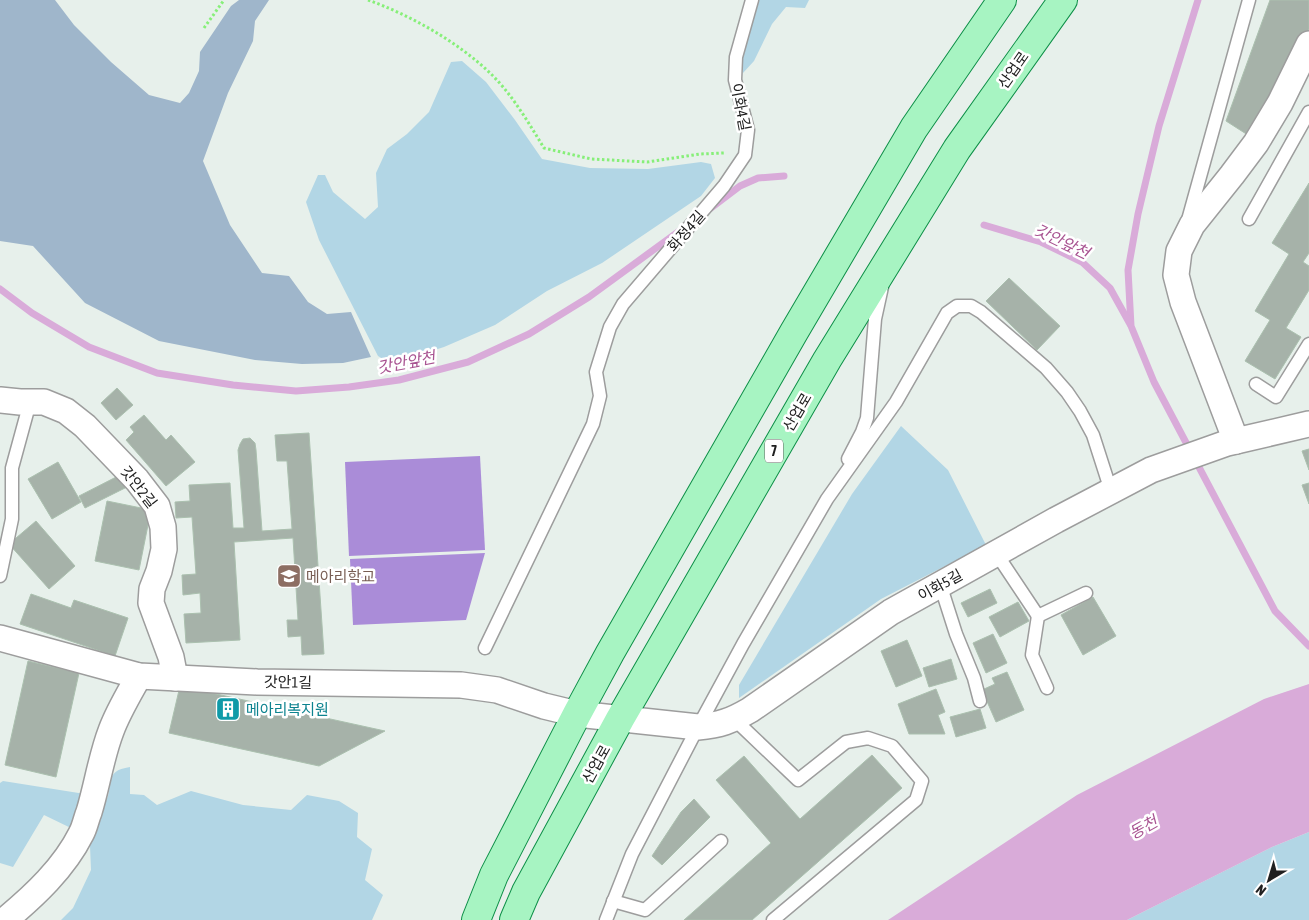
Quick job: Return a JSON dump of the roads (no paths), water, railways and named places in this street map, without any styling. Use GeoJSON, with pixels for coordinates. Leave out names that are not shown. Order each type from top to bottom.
{"type":"FeatureCollection","features":[{"type":"Feature","properties":{"kind":"main road"},"geometry":{"type":"LineString","coordinates":[[476,920],[494,875],[577,714],[794,332],[914,128],[1002,0]]}},
{"type":"Feature","properties":{"kind":"main road","name":"산업로"},"geometry":{"type":"LineString","coordinates":[[514,920],[526,892],[620,719],[822,369],[958,150],[1063,0]]}},
{"type":"Feature","properties":{"kind":"street"},"geometry":{"type":"LineString","coordinates":[[1232,442],[1183,302],[1176,275],[1179,251],[1192,226],[1256,143],[1280,103],[1309,44]]}},
{"type":"Feature","properties":{"kind":"street","name":"갓안2길"},"geometry":{"type":"LineString","coordinates":[[0,400],[44,402],[66,411],[85,426],[136,480],[157,506],[164,527],[164,549],[159,571],[152,589],[152,603],[171,657],[175,678]]}},
{"type":"Feature","properties":{"kind":"street","name":"이화5길"},"geometry":{"type":"LineString","coordinates":[[577,714],[698,727],[717,725],[734,719],[750,710],[891,612],[1151,470],[1232,442],[1309,424]]}},
{"type":"Feature","properties":{"kind":"street","name":"갓안1길"},"geometry":{"type":"LineString","coordinates":[[0,638],[139,676],[257,682],[461,685],[497,690],[544,706],[577,714]]}},
{"type":"Feature","properties":{"kind":"street"},"geometry":{"type":"LineString","coordinates":[[5,920],[18,910],[70,854],[82,832],[94,797],[111,731],[139,676]]}},
{"type":"Feature","properties":{"kind":"lane","name":"이화4길"},"geometry":{"type":"LineString","coordinates":[[745,155],[748,130],[735,80],[736,57],[752,0]]}},
{"type":"Feature","properties":{"kind":"lane"},"geometry":{"type":"LineString","coordinates":[[1179,251],[1249,0]]}},
{"type":"Feature","properties":{"kind":"lane"},"geometry":{"type":"LineString","coordinates":[[1249,219],[1309,112]]}},
{"type":"Feature","properties":{"kind":"lane","name":"화정4길"},"geometry":{"type":"LineString","coordinates":[[485,648],[593,424],[600,396],[596,372],[610,328],[623,304],[724,186],[745,155]]}},
{"type":"Feature","properties":{"kind":"lane"},"geometry":{"type":"LineString","coordinates":[[606,920],[632,854],[698,727],[748,635],[827,499],[862,432],[867,418],[875,319],[891,257]]}},
{"type":"Feature","properties":{"kind":"lane"},"geometry":{"type":"LineString","coordinates":[[827,499],[896,402],[947,313],[957,306],[971,306],[981,312],[1046,368],[1067,392],[1093,435],[1111,491]]}},
{"type":"Feature","properties":{"kind":"lane"},"geometry":{"type":"LineString","coordinates":[[1256,384],[1276,397],[1309,344]]}},
{"type":"Feature","properties":{"kind":"lane"},"geometry":{"type":"LineString","coordinates":[[0,576],[12,519],[12,468],[30,402]]}},
{"type":"Feature","properties":{"kind":"lane"},"geometry":{"type":"LineString","coordinates":[[996,553],[1038,616],[1032,655],[1047,688]]}},
{"type":"Feature","properties":{"kind":"lane"},"geometry":{"type":"LineString","coordinates":[[940,584],[956,634],[974,678],[980,701]]}},
{"type":"Feature","properties":{"kind":"lane"},"geometry":{"type":"LineString","coordinates":[[1038,616],[1086,593]]}},
{"type":"Feature","properties":{"kind":"lane"},"geometry":{"type":"LineString","coordinates":[[734,719],[798,780],[846,742],[868,738],[892,746],[922,781],[916,800],[773,920]]}},
{"type":"Feature","properties":{"kind":"lane"},"geometry":{"type":"LineString","coordinates":[[613,901],[645,910],[720,841]]}},
{"type":"Feature","properties":{"kind":"water","name":"동천"},"geometry":{"type":"Polygon","coordinates":[[[1309,684],[1309,832],[1272,847],[1127,920],[888,920],[1077,795],[1264,699],[1309,684]]]}},
{"type":"Feature","properties":{"kind":"waterway"},"geometry":{"type":"LineString","coordinates":[[1198,0],[1159,126],[1138,214],[1128,270],[1131,326],[1154,382],[1275,611],[1309,646]]}},
{"type":"Feature","properties":{"kind":"waterway","name":"갓안앞천"},"geometry":{"type":"LineString","coordinates":[[711,208],[740,186],[758,178],[784,176]]}},
{"type":"Feature","properties":{"kind":"waterway","name":"갓안앞천"},"geometry":{"type":"LineString","coordinates":[[984,225],[1041,242],[1082,262],[1110,288],[1130,324]]}},
{"type":"Feature","properties":{"kind":"waterway","name":"갓안앞천"},"geometry":{"type":"LineString","coordinates":[[0,289],[32,313],[89,347],[157,373],[233,385],[296,391],[349,387],[399,380],[468,362],[529,334],[589,297],[682,229]]}},
{"type":"Feature","properties":{"kind":"place","name":"메아리학교"},"geometry":{"type":"Point","coordinates":[289,576]}},
{"type":"Feature","properties":{"kind":"place","name":"메아리복지원"},"geometry":{"type":"Point","coordinates":[228,709]}}]}
